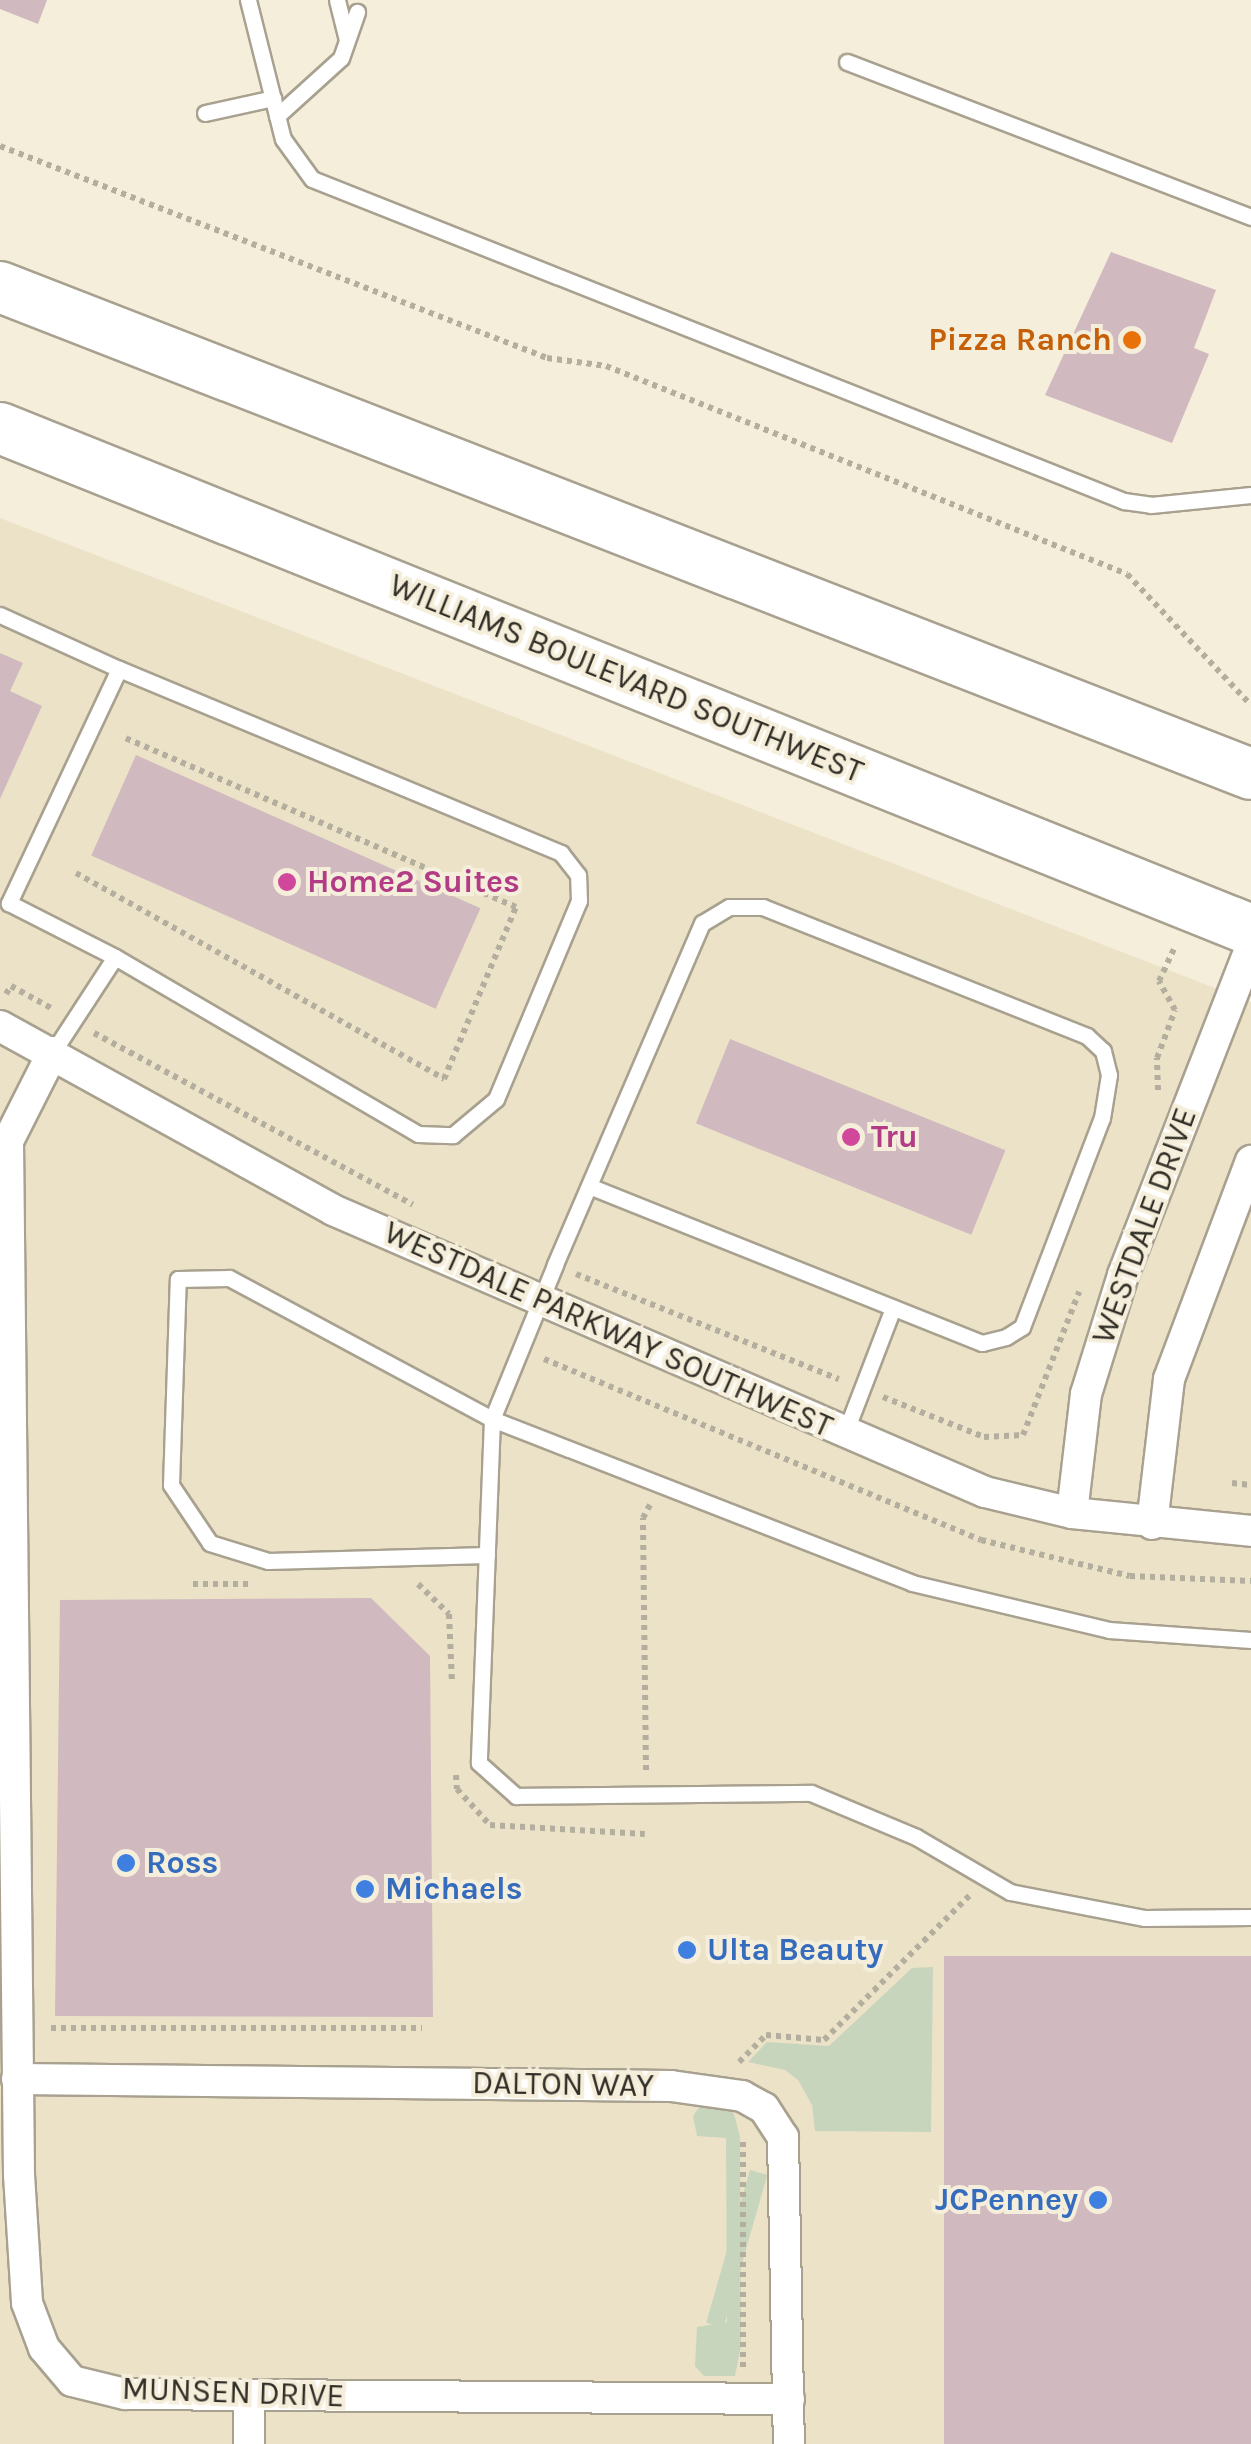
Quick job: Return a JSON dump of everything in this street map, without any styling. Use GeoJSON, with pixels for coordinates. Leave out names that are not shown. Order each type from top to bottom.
{"type":"FeatureCollection","features":[{"type":"Feature","properties":{"kind":"main road"},"geometry":{"type":"LineString","coordinates":[[0,288],[1251,774]]}},
{"type":"Feature","properties":{"kind":"main road","name":"WILLIAMS BOULEVARD SOUTHWEST"},"geometry":{"type":"LineString","coordinates":[[0,428],[1251,930]]}},
{"type":"Feature","properties":{"kind":"street","name":"WESTDALE DRIVE"},"geometry":{"type":"LineString","coordinates":[[1072,1513],[1086,1394],[1123,1275],[1251,947]]}},
{"type":"Feature","properties":{"kind":"street","name":"WESTDALE PARKWAY SOUTHWEST"},"geometry":{"type":"LineString","coordinates":[[0,1026],[333,1210],[984,1492],[1072,1513],[1251,1531]]}},
{"type":"Feature","properties":{"kind":"street","name":"MUNSEN DRIVE"},"geometry":{"type":"LineString","coordinates":[[52,1052],[8,1141],[5,1404],[17,2079],[27,2303],[44,2348],[72,2381],[125,2394],[789,2399]]}},
{"type":"Feature","properties":{"kind":"street"},"geometry":{"type":"LineString","coordinates":[[1152,1524],[1169,1379],[1251,1161]]}},
{"type":"Feature","properties":{"kind":"street","name":"DALTON WAY"},"geometry":{"type":"LineString","coordinates":[[17,2079],[672,2086],[742,2096],[764,2108],[783,2136],[790,2444]]}},
{"type":"Feature","properties":{"kind":"street"},"geometry":{"type":"LineString","coordinates":[[249,2397],[249,2444]]}},
{"type":"Feature","properties":{"kind":"lane"},"geometry":{"type":"LineString","coordinates":[[248,0],[277,116],[295,164],[312,179],[1124,501],[1151,505],[1251,495]]}},
{"type":"Feature","properties":{"kind":"lane"},"geometry":{"type":"LineString","coordinates":[[337,0],[347,40]]}},
{"type":"Feature","properties":{"kind":"lane"},"geometry":{"type":"LineString","coordinates":[[277,116],[341,58],[358,12]]}},
{"type":"Feature","properties":{"kind":"lane"},"geometry":{"type":"LineString","coordinates":[[847,62],[1251,217]]}},
{"type":"Feature","properties":{"kind":"lane"},"geometry":{"type":"LineString","coordinates":[[205,113],[273,98]]}},
{"type":"Feature","properties":{"kind":"lane"},"geometry":{"type":"LineString","coordinates":[[0,615],[118,669],[561,853],[578,875],[579,901],[496,1099],[453,1135],[418,1134],[115,958],[4,901],[118,669]]}},
{"type":"Feature","properties":{"kind":"lane"},"geometry":{"type":"LineString","coordinates":[[589,1186],[982,1342],[1022,1327],[1102,1118],[1109,1075],[1103,1052],[1087,1036],[763,907],[730,907],[702,923],[589,1186],[540,1301],[492,1419],[478,1764],[516,1796],[811,1792],[916,1837],[1010,1892],[1144,1918],[1251,1917]]}},
{"type":"Feature","properties":{"kind":"lane"},"geometry":{"type":"LineString","coordinates":[[52,1052],[115,958]]}},
{"type":"Feature","properties":{"kind":"lane"},"geometry":{"type":"LineString","coordinates":[[487,1555],[268,1562],[210,1544],[172,1485],[178,1278],[229,1278],[492,1419],[912,1584],[1109,1630],[1251,1640]]}},
{"type":"Feature","properties":{"kind":"lane"},"geometry":{"type":"LineString","coordinates":[[845,1433],[893,1308]]}},
{"type":"Feature","properties":{"kind":"path"},"geometry":{"type":"LineString","coordinates":[[0,146],[548,358],[606,366],[1127,574],[1251,705]]}},
{"type":"Feature","properties":{"kind":"path"},"geometry":{"type":"LineString","coordinates":[[76,873],[444,1079],[516,907],[124,737]]}},
{"type":"Feature","properties":{"kind":"path"},"geometry":{"type":"LineString","coordinates":[[520,1349],[981,1540],[1130,1576],[1251,1581]]}},
{"type":"Feature","properties":{"kind":"path"},"geometry":{"type":"LineString","coordinates":[[1232,1484],[1251,1486]]}},
{"type":"Feature","properties":{"kind":"path"},"geometry":{"type":"LineString","coordinates":[[646,1776],[643,1518],[654,1500]]}},
{"type":"Feature","properties":{"kind":"path"},"geometry":{"type":"LineString","coordinates":[[193,1584],[268,1584]]}},
{"type":"Feature","properties":{"kind":"path"},"geometry":{"type":"LineString","coordinates":[[400,1584],[418,1584],[450,1614],[453,1692]]}},
{"type":"Feature","properties":{"kind":"path"},"geometry":{"type":"LineString","coordinates":[[456,1770],[457,1790],[490,1826],[646,1834]]}},
{"type":"Feature","properties":{"kind":"path"},"geometry":{"type":"LineString","coordinates":[[44,2028],[422,2028]]}},
{"type":"Feature","properties":{"kind":"shaded area"},"geometry":{"type":"Polygon","coordinates":[[[0,518],[1251,1002],[1251,2444],[0,2444],[0,518]]]}},
{"type":"Feature","properties":{"kind":"green space"},"geometry":{"type":"Polygon","coordinates":[[[933,1967],[931,2132],[815,2131],[812,2105],[798,2080],[785,2070],[748,2062],[767,2042],[829,2046],[912,1968],[933,1967]]]}},
{"type":"Feature","properties":{"kind":"green space"},"geometry":{"type":"Polygon","coordinates":[[[700,2106],[733,2110],[740,2137],[741,2346],[735,2376],[704,2376],[695,2366],[697,2327],[727,2322],[726,2138],[697,2136],[693,2116],[700,2106]]]}},
{"type":"Feature","properties":{"kind":"green space"},"geometry":{"type":"Polygon","coordinates":[[[750,2170],[767,2175],[723,2328],[706,2323],[750,2170]]]}},
{"type":"Feature","properties":{"kind":"building"},"geometry":{"type":"Polygon","coordinates":[[[0,0],[47,0],[38,24],[0,9],[0,0]]]}},
{"type":"Feature","properties":{"kind":"building","name":"Pizza Ranch"},"geometry":{"type":"Polygon","coordinates":[[[1111,252],[1216,290],[1194,348],[1209,354],[1172,443],[1045,395],[1111,252]]]}},
{"type":"Feature","properties":{"kind":"building"},"geometry":{"type":"Polygon","coordinates":[[[0,653],[23,663],[10,691],[42,706],[0,799],[0,653]]]}},
{"type":"Feature","properties":{"kind":"building","name":"Home2 Suites"},"geometry":{"type":"Polygon","coordinates":[[[136,755],[480,908],[436,1009],[91,855],[136,755]]]}},
{"type":"Feature","properties":{"kind":"building","name":"Tru"},"geometry":{"type":"Polygon","coordinates":[[[730,1039],[1005,1150],[971,1235],[696,1123],[730,1039]]]}},
{"type":"Feature","properties":{"kind":"building"},"geometry":{"type":"Polygon","coordinates":[[[371,1598],[430,1656],[433,2017],[55,2016],[60,1600],[371,1598]]]}},
{"type":"Feature","properties":{"kind":"building","name":"JCPenney"},"geometry":{"type":"Polygon","coordinates":[[[944,1956],[1251,1956],[1251,2444],[944,2444],[944,1956]]]}},
{"type":"Feature","properties":{"kind":"place","name":"Pizza Ranch"},"geometry":{"type":"Point","coordinates":[1132,340]}},
{"type":"Feature","properties":{"kind":"place","name":"Home2 Suites"},"geometry":{"type":"Point","coordinates":[287,882]}},
{"type":"Feature","properties":{"kind":"place","name":"Tru"},"geometry":{"type":"Point","coordinates":[851,1137]}},
{"type":"Feature","properties":{"kind":"place","name":"Ross"},"geometry":{"type":"Point","coordinates":[126,1863]}},
{"type":"Feature","properties":{"kind":"place","name":"Michaels"},"geometry":{"type":"Point","coordinates":[365,1889]}},
{"type":"Feature","properties":{"kind":"place","name":"Ulta Beauty"},"geometry":{"type":"Point","coordinates":[687,1950]}},
{"type":"Feature","properties":{"kind":"place","name":"JCPenney"},"geometry":{"type":"Point","coordinates":[1098,2200]}}]}
